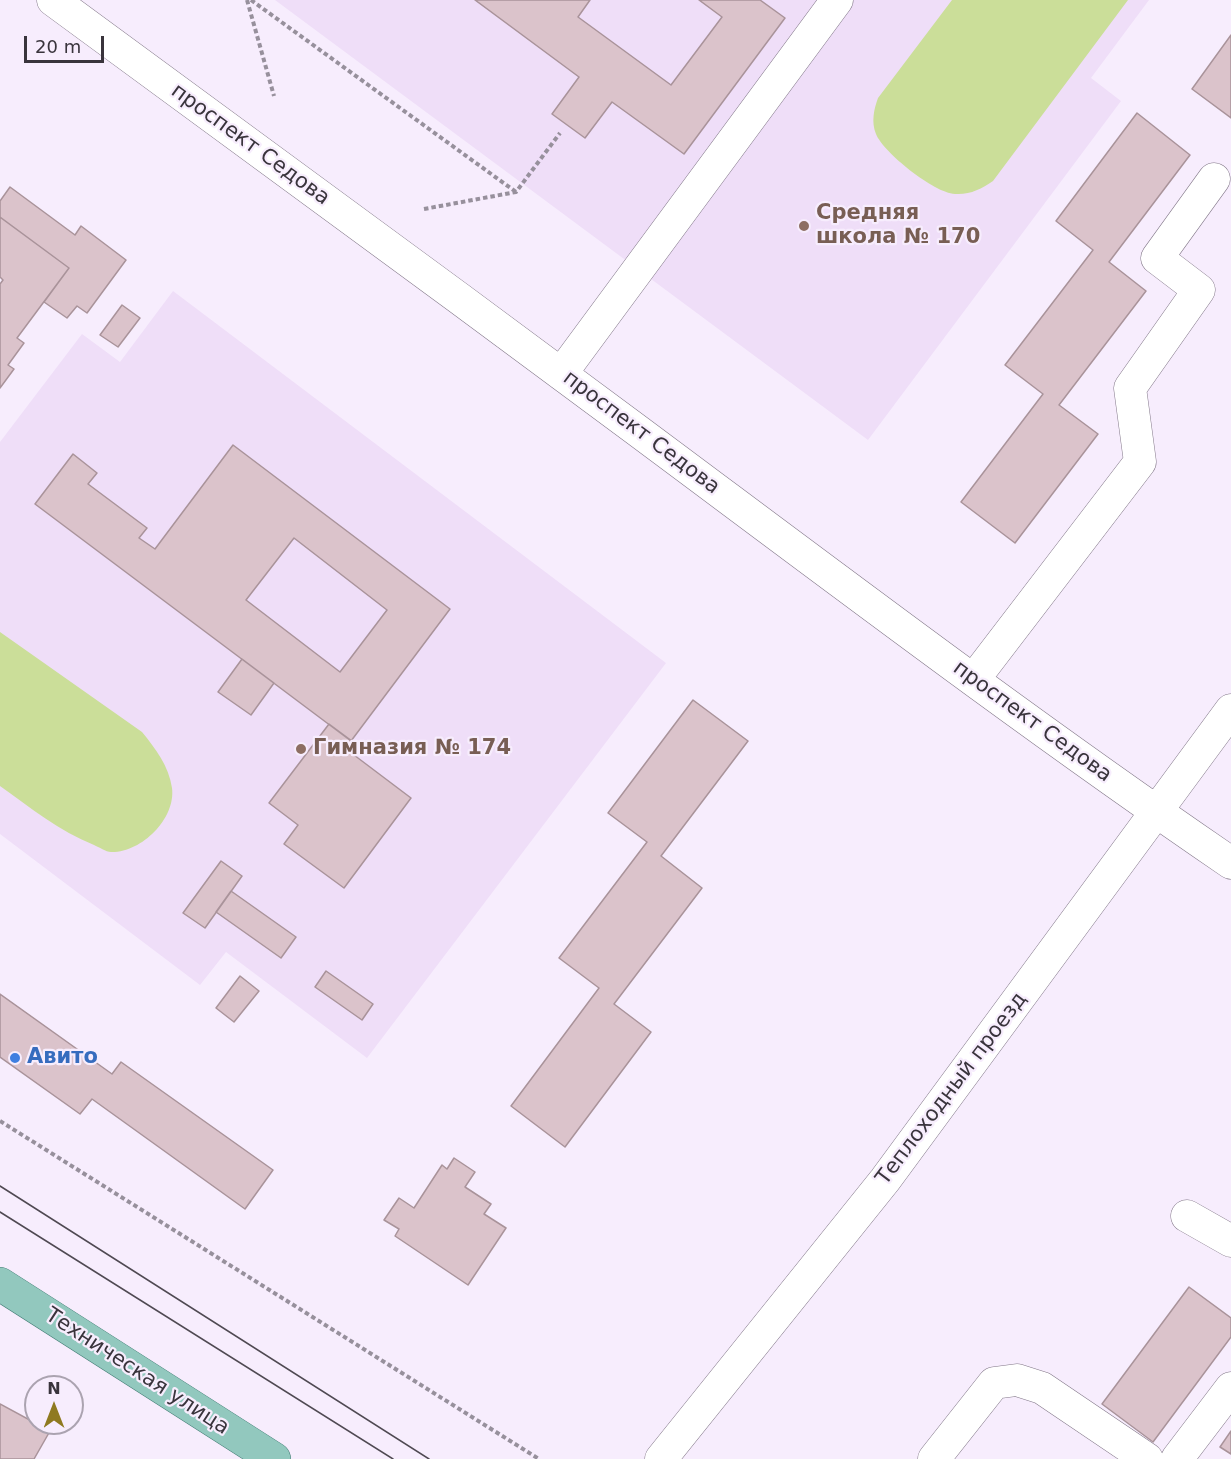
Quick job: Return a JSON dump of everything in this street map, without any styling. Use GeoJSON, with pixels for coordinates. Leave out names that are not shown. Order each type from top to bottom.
{"type":"FeatureCollection","features":[{"type":"Feature","properties":{"kind":"main road","name":"Техническая улица"},"geometry":{"type":"LineString","coordinates":[[0,1284],[274,1459]]}},
{"type":"Feature","properties":{"kind":"street","name":"проспект Седова"},"geometry":{"type":"LineString","coordinates":[[53,0],[974,679],[1231,863]]}},
{"type":"Feature","properties":{"kind":"street"},"geometry":{"type":"LineString","coordinates":[[561,374],[837,0]]}},
{"type":"Feature","properties":{"kind":"street"},"geometry":{"type":"LineString","coordinates":[[974,679],[1140,462],[1130,388],[1199,290],[1157,258],[1214,179]]}},
{"type":"Feature","properties":{"kind":"street","name":"Теплоходный проезд"},"geometry":{"type":"LineString","coordinates":[[662,1459],[885,1180],[1231,710]]}},
{"type":"Feature","properties":{"kind":"street"},"geometry":{"type":"LineString","coordinates":[[1187,1216],[1231,1241]]}},
{"type":"Feature","properties":{"kind":"street"},"geometry":{"type":"LineString","coordinates":[[934,1459],[994,1383],[1017,1380],[1042,1388],[1147,1459]]}},
{"type":"Feature","properties":{"kind":"street"},"geometry":{"type":"LineString","coordinates":[[1177,1459],[1231,1388]]}},
{"type":"Feature","properties":{"kind":"path"},"geometry":{"type":"LineString","coordinates":[[249,0],[274,96]]}},
{"type":"Feature","properties":{"kind":"path"},"geometry":{"type":"LineString","coordinates":[[249,0],[516,192]]}},
{"type":"Feature","properties":{"kind":"path"},"geometry":{"type":"LineString","coordinates":[[424,210],[516,192],[560,133]]}},
{"type":"Feature","properties":{"kind":"path"},"geometry":{"type":"LineString","coordinates":[[0,1121],[539,1459]]}},
{"type":"Feature","properties":{"kind":"shaded area","name":"Средняя школа № 170"},"geometry":{"type":"Polygon","coordinates":[[[275,0],[1149,0],[1091,78],[1121,101],[868,440],[275,0]]]}},
{"type":"Feature","properties":{"kind":"shaded area","name":"Гимназия № 174"},"geometry":{"type":"Polygon","coordinates":[[[173,291],[666,663],[367,1058],[226,952],[200,985],[0,834],[0,442],[82,334],[120,362],[173,291]]]}},
{"type":"Feature","properties":{"kind":"green space"},"geometry":{"type":"Polygon","coordinates":[[[952,0],[1128,0],[993,181],[966,194],[946,192],[910,170],[881,142],[874,129],[873,120],[878,98],[952,0]]]}},
{"type":"Feature","properties":{"kind":"green space"},"geometry":{"type":"Polygon","coordinates":[[[0,632],[142,732],[156,751],[165,765],[170,780],[172,800],[162,822],[145,840],[122,851],[107,851],[57,826],[0,786],[0,632]]]}},
{"type":"Feature","properties":{"kind":"building"},"geometry":{"type":"Polygon","coordinates":[[[475,0],[590,0],[578,17],[671,85],[722,17],[699,0],[760,0],[785,18],[684,154],[612,102],[585,138],[552,114],[579,77],[475,0]]]}},
{"type":"Feature","properties":{"kind":"building"},"geometry":{"type":"Polygon","coordinates":[[[1231,35],[1231,118],[1192,89],[1231,35]]]}},
{"type":"Feature","properties":{"kind":"building"},"geometry":{"type":"Polygon","coordinates":[[[1137,113],[1190,155],[1109,262],[1146,291],[1059,405],[1098,434],[1015,543],[961,502],[1043,394],[1005,365],[1093,250],[1056,221],[1137,113]]]}},
{"type":"Feature","properties":{"kind":"building"},"geometry":{"type":"Polygon","coordinates":[[[10,187],[75,235],[81,226],[126,260],[87,313],[77,306],[67,318],[44,302],[69,268],[0,217],[0,201],[10,187]]]}},
{"type":"Feature","properties":{"kind":"building"},"geometry":{"type":"Polygon","coordinates":[[[0,217],[69,268],[17,338],[24,343],[8,365],[14,369],[0,388],[0,284],[3,280],[0,277],[0,217]]]}},
{"type":"Feature","properties":{"kind":"building"},"geometry":{"type":"Polygon","coordinates":[[[122,305],[140,318],[118,347],[100,335],[122,305]]]}},
{"type":"Feature","properties":{"kind":"building"},"geometry":{"type":"Polygon","coordinates":[[[233,445],[450,609],[351,741],[35,504],[73,454],[97,473],[88,484],[147,528],[139,538],[155,549],[233,445]],[[294,538],[246,600],[340,672],[387,610],[294,538]]]}},
{"type":"Feature","properties":{"kind":"building"},"geometry":{"type":"Polygon","coordinates":[[[242,659],[274,683],[251,715],[218,692],[242,659]]]}},
{"type":"Feature","properties":{"kind":"building"},"geometry":{"type":"Polygon","coordinates":[[[693,700],[748,741],[661,856],[702,888],[614,1004],[651,1032],[565,1147],[511,1106],[599,988],[559,958],[647,842],[608,813],[693,700]]]}},
{"type":"Feature","properties":{"kind":"building"},"geometry":{"type":"Polygon","coordinates":[[[329,724],[360,747],[354,755],[411,798],[344,888],[284,844],[298,825],[269,803],[329,724]]]}},
{"type":"Feature","properties":{"kind":"building"},"geometry":{"type":"Polygon","coordinates":[[[221,861],[242,876],[205,928],[183,913],[221,861]]]}},
{"type":"Feature","properties":{"kind":"building"},"geometry":{"type":"Polygon","coordinates":[[[231,891],[296,937],[281,958],[216,912],[231,891]]]}},
{"type":"Feature","properties":{"kind":"building"},"geometry":{"type":"Polygon","coordinates":[[[326,971],[373,1004],[362,1020],[315,987],[326,971]]]}},
{"type":"Feature","properties":{"kind":"building"},"geometry":{"type":"Polygon","coordinates":[[[240,976],[259,991],[234,1022],[216,1008],[240,976]]]}},
{"type":"Feature","properties":{"kind":"building"},"geometry":{"type":"Polygon","coordinates":[[[0,994],[112,1074],[121,1062],[273,1170],[245,1209],[92,1099],[80,1114],[0,1057],[0,994]]]}},
{"type":"Feature","properties":{"kind":"building"},"geometry":{"type":"Polygon","coordinates":[[[454,1158],[475,1172],[465,1187],[491,1204],[484,1214],[506,1228],[468,1285],[395,1236],[399,1229],[384,1220],[399,1198],[414,1208],[442,1165],[447,1169],[454,1158]]]}},
{"type":"Feature","properties":{"kind":"building"},"geometry":{"type":"Polygon","coordinates":[[[1189,1287],[1231,1318],[1231,1337],[1153,1442],[1102,1404],[1189,1287]]]}},
{"type":"Feature","properties":{"kind":"building"},"geometry":{"type":"Polygon","coordinates":[[[0,1404],[24,1417],[24,1435],[48,1435],[34,1459],[0,1459],[0,1404]]]}},
{"type":"Feature","properties":{"kind":"building"},"geometry":{"type":"Polygon","coordinates":[[[1231,1431],[1231,1454],[1220,1447],[1231,1431]]]}},
{"type":"Feature","properties":{"kind":"tram line"},"geometry":{"type":"LineString","coordinates":[[0,1186],[429,1459]]}},
{"type":"Feature","properties":{"kind":"tram line"},"geometry":{"type":"LineString","coordinates":[[0,1212],[393,1459]]}},
{"type":"Feature","properties":{"kind":"place","name":"Средняя школа № 170"},"geometry":{"type":"Point","coordinates":[804,226]}},
{"type":"Feature","properties":{"kind":"place","name":"Гимназия № 174"},"geometry":{"type":"Point","coordinates":[301,749]}},
{"type":"Feature","properties":{"kind":"place","name":"Авито"},"geometry":{"type":"Point","coordinates":[15,1058]}}]}
